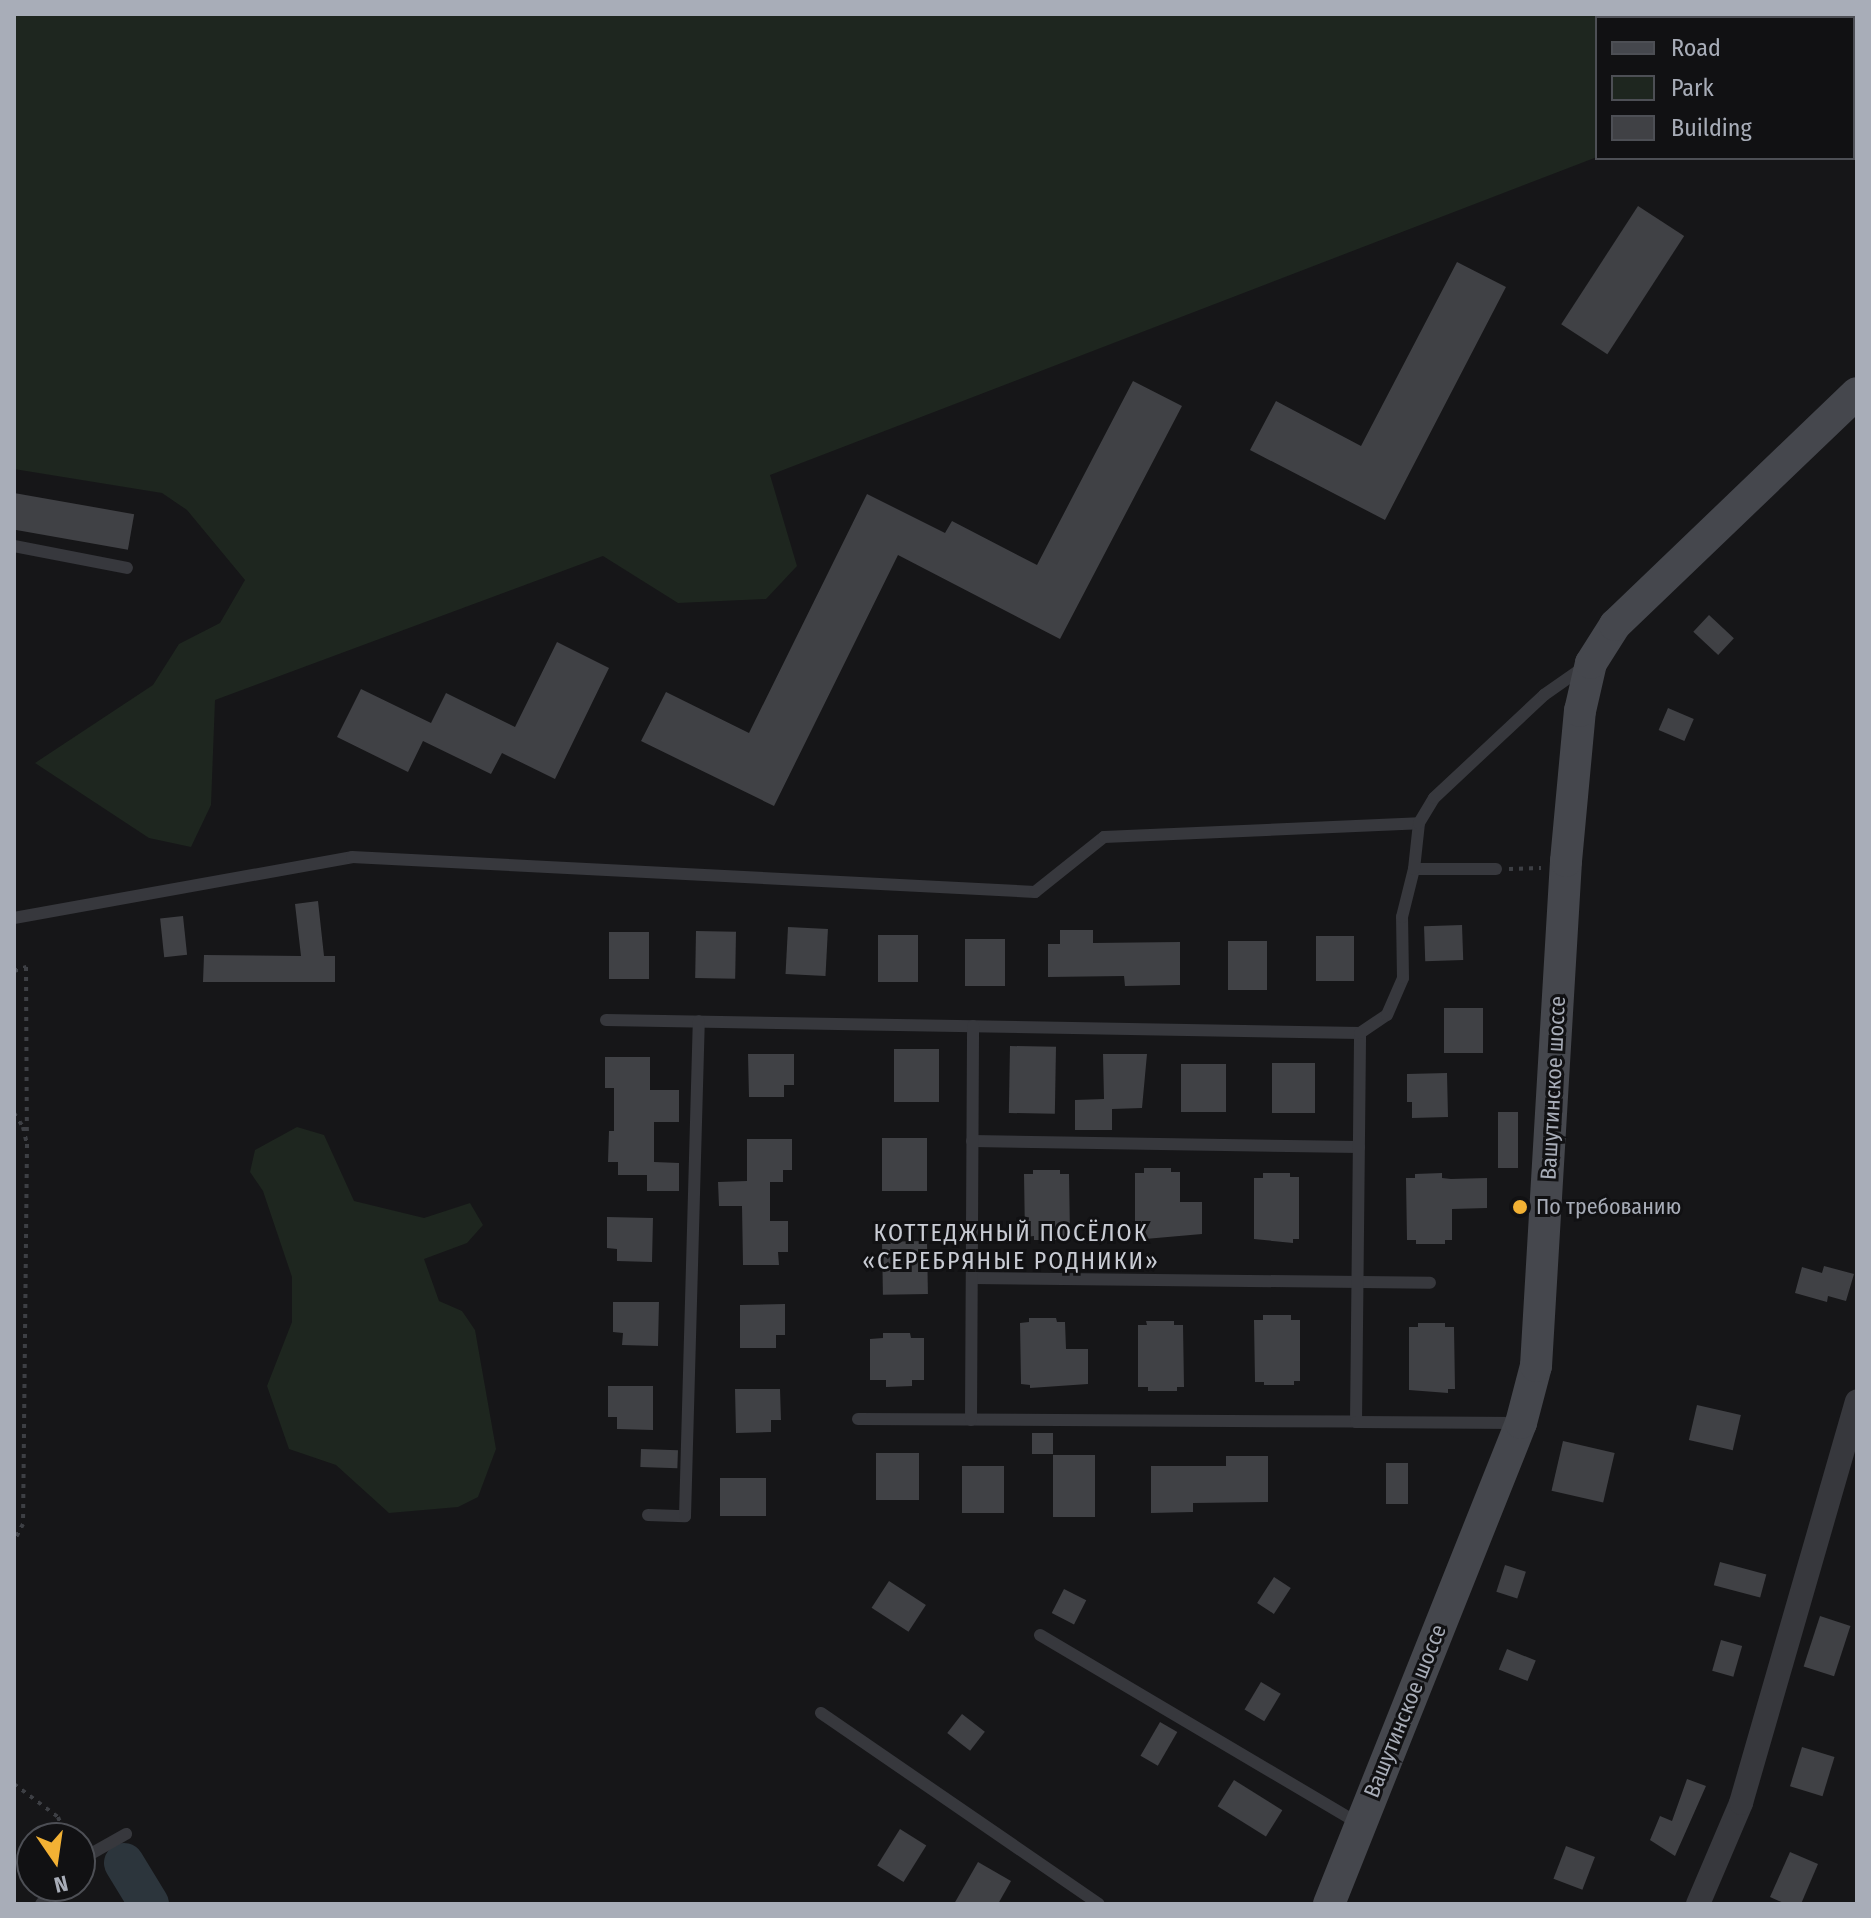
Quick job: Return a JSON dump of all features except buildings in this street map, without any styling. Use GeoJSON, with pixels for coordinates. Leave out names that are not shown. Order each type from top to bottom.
{"type":"FeatureCollection","features":[{"type":"Feature","properties":{"kind":"street","name":"Вашутинское шоссе"},"geometry":{"type":"LineString","coordinates":[[1329,1904],[1521,1423],[1536,1366],[1566,861],[1580,711],[1591,663],[1615,625],[1857,393]]}},
{"type":"Feature","properties":{"kind":"street"},"geometry":{"type":"LineString","coordinates":[[1698,1904],[1741,1803],[1857,1401]]}},
{"type":"Feature","properties":{"kind":"lane"},"geometry":{"type":"LineString","coordinates":[[14,546],[127,568]]}},
{"type":"Feature","properties":{"kind":"lane"},"geometry":{"type":"LineString","coordinates":[[606,1020],[1360,1033],[1387,1015],[1403,978],[1402,917],[1414,869],[1419,823],[1434,798],[1544,695],[1591,663]]}},
{"type":"Feature","properties":{"kind":"lane"},"geometry":{"type":"LineString","coordinates":[[14,918],[352,857],[1035,892],[1104,837],[1419,823]]}},
{"type":"Feature","properties":{"kind":"lane"},"geometry":{"type":"LineString","coordinates":[[1414,869],[1496,869]]}},
{"type":"Feature","properties":{"kind":"lane"},"geometry":{"type":"LineString","coordinates":[[648,1515],[685,1516],[699,1021]]}},
{"type":"Feature","properties":{"kind":"lane"},"geometry":{"type":"LineString","coordinates":[[971,1420],[973,1026]]}},
{"type":"Feature","properties":{"kind":"lane"},"geometry":{"type":"LineString","coordinates":[[1356,1422],[1360,1033]]}},
{"type":"Feature","properties":{"kind":"lane"},"geometry":{"type":"LineString","coordinates":[[972,1141],[1359,1147]]}},
{"type":"Feature","properties":{"kind":"lane"},"geometry":{"type":"LineString","coordinates":[[972,1278],[1430,1283]]}},
{"type":"Feature","properties":{"kind":"lane"},"geometry":{"type":"LineString","coordinates":[[858,1419],[1521,1423]]}},
{"type":"Feature","properties":{"kind":"lane"},"geometry":{"type":"LineString","coordinates":[[1040,1635],[1360,1824]]}},
{"type":"Feature","properties":{"kind":"lane"},"geometry":{"type":"LineString","coordinates":[[821,1713],[1099,1904]]}},
{"type":"Feature","properties":{"kind":"lane"},"geometry":{"type":"LineString","coordinates":[[96,1851],[126,1834]]}},
{"type":"Feature","properties":{"kind":"path"},"geometry":{"type":"LineString","coordinates":[[1496,869],[1540,869],[1566,861]]}},
{"type":"Feature","properties":{"kind":"path"},"geometry":{"type":"LineString","coordinates":[[14,971],[26,967],[27,1144],[23,1524],[14,1541]]}},
{"type":"Feature","properties":{"kind":"path"},"geometry":{"type":"LineString","coordinates":[[14,1113],[27,1144]]}},
{"type":"Feature","properties":{"kind":"path"},"geometry":{"type":"LineString","coordinates":[[14,1784],[58,1817],[60,1822]]}},
{"type":"Feature","properties":{"kind":"green space"},"geometry":{"type":"Polygon","coordinates":[[[14,14],[1857,14],[1855,58],[1855,16],[1595,16],[1595,158],[770,475],[797,566],[766,599],[678,603],[603,556],[215,700],[211,805],[191,847],[149,838],[35,763],[153,685],[179,644],[220,623],[245,580],[187,510],[162,493],[14,469],[14,14]]]}},
{"type":"Feature","properties":{"kind":"green space"},"geometry":{"type":"Polygon","coordinates":[[[297,1127],[324,1135],[354,1201],[424,1218],[470,1203],[483,1225],[467,1243],[424,1259],[439,1301],[462,1311],[475,1330],[496,1449],[478,1497],[458,1507],[389,1513],[336,1465],[289,1449],[267,1386],[292,1322],[292,1277],[263,1191],[250,1172],[255,1150],[297,1127]]]}},
{"type":"Feature","properties":{"kind":"waterway"},"geometry":{"type":"LineString","coordinates":[[124,1863],[149,1904]]}},
{"type":"Feature","properties":{"kind":"place","name":"По требованию"},"geometry":{"type":"Point","coordinates":[1520,1207]}},
{"type":"Feature","properties":{"kind":"district","name":"КОТТЕДЖНЫЙ ПОСЁЛОК «СЕРЕБРЯНЫЕ РОДНИКИ»"},"geometry":{"type":"Point","coordinates":[1011,1248]}}]}
